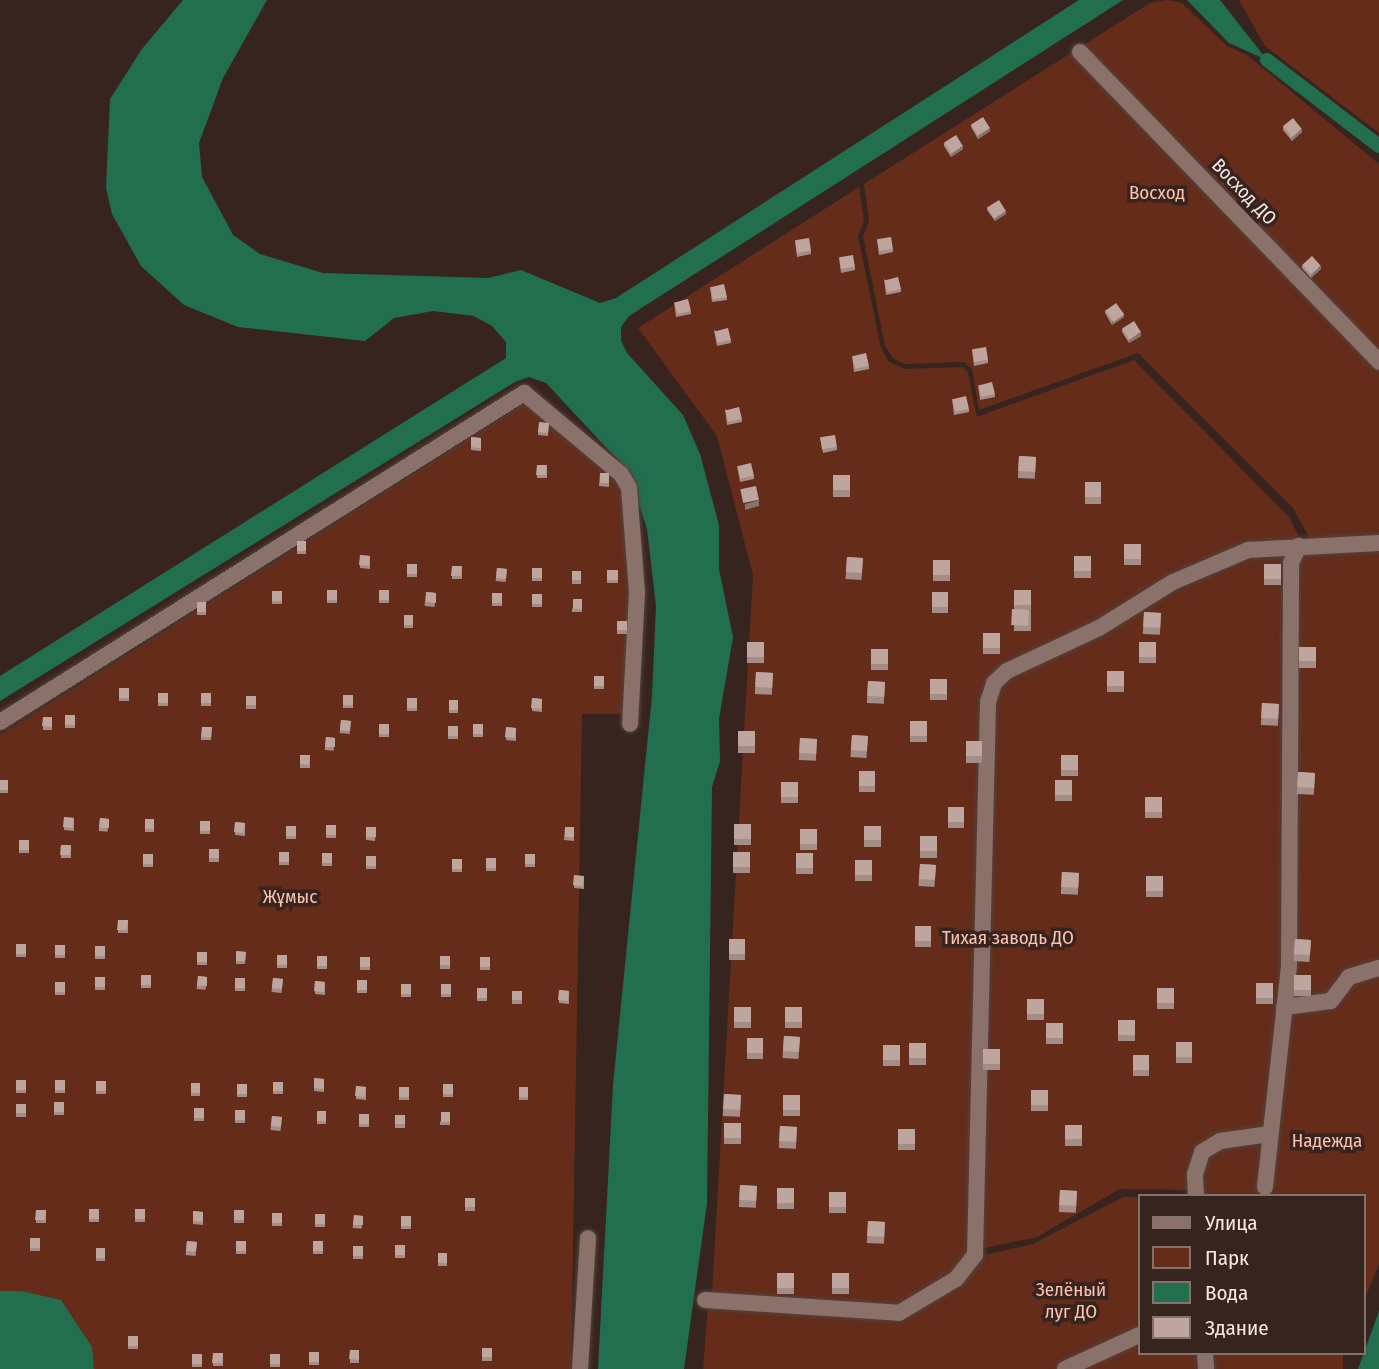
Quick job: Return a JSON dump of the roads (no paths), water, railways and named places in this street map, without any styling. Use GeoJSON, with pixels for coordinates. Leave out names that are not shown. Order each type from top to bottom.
{"type":"FeatureCollection","features":[{"type":"Feature","properties":{"kind":"street","name":"Восход ДО"},"geometry":{"type":"LineString","coordinates":[[1080,52],[1379,362]]}},
{"type":"Feature","properties":{"kind":"street"},"geometry":{"type":"LineString","coordinates":[[0,722],[524,393],[621,474],[629,488],[637,592],[630,724]]}},
{"type":"Feature","properties":{"kind":"street"},"geometry":{"type":"LineString","coordinates":[[705,1300],[899,1313],[941,1290],[975,1255],[988,702],[994,683],[1007,671],[1099,628],[1173,582],[1248,550],[1379,543]]}},
{"type":"Feature","properties":{"kind":"street"},"geometry":{"type":"LineString","coordinates":[[1265,1187],[1289,965],[1291,563],[1299,546]]}},
{"type":"Feature","properties":{"kind":"street"},"geometry":{"type":"LineString","coordinates":[[1284,1007],[1331,1001],[1349,978],[1379,968]]}},
{"type":"Feature","properties":{"kind":"street"},"geometry":{"type":"LineString","coordinates":[[1196,1194],[1195,1174],[1202,1152],[1220,1141],[1270,1135]]}},
{"type":"Feature","properties":{"kind":"street"},"geometry":{"type":"LineString","coordinates":[[580,1369],[588,1238]]}},
{"type":"Feature","properties":{"kind":"street"},"geometry":{"type":"LineString","coordinates":[[1065,1369],[1138,1335]]}},
{"type":"Feature","properties":{"kind":"water"},"geometry":{"type":"Polygon","coordinates":[[[183,0],[267,0],[223,78],[199,143],[202,177],[233,235],[260,254],[323,273],[488,278],[521,270],[600,303],[616,298],[1079,0],[1123,0],[629,316],[621,327],[621,341],[627,353],[683,415],[700,454],[719,525],[719,569],[733,637],[719,719],[720,761],[712,787],[707,1203],[684,1369],[598,1369],[613,1085],[652,696],[656,606],[647,529],[628,471],[546,383],[529,377],[515,382],[0,701],[0,676],[506,358],[506,342],[492,326],[474,316],[433,311],[394,318],[365,341],[238,327],[184,305],[141,266],[112,214],[106,188],[110,99],[142,49],[183,0]]]}},
{"type":"Feature","properties":{"kind":"water"},"geometry":{"type":"Polygon","coordinates":[[[1187,0],[1220,0],[1267,60],[1229,43],[1187,0]]]}},
{"type":"Feature","properties":{"kind":"water"},"geometry":{"type":"Polygon","coordinates":[[[0,1291],[21,1291],[61,1300],[92,1347],[94,1369],[0,1369],[0,1291]]]}},
{"type":"Feature","properties":{"kind":"water"},"geometry":{"type":"Polygon","coordinates":[[[1379,1311],[1379,1369],[1358,1369],[1379,1311]]]}},
{"type":"Feature","properties":{"kind":"waterway"},"geometry":{"type":"LineString","coordinates":[[1267,60],[1379,146]]}},
{"type":"Feature","properties":{"kind":"park label","name":"Восход"},"geometry":{"type":"Point","coordinates":[1157,193]}},
{"type":"Feature","properties":{"kind":"park label","name":"Жұмыс"},"geometry":{"type":"Point","coordinates":[290,897]}},
{"type":"Feature","properties":{"kind":"park label","name":"Тихая заводь ДО"},"geometry":{"type":"Point","coordinates":[1008,938]}},
{"type":"Feature","properties":{"kind":"park label","name":"Надежда"},"geometry":{"type":"Point","coordinates":[1327,1141]}},
{"type":"Feature","properties":{"kind":"park label","name":"Зелёный луг ДО"},"geometry":{"type":"Point","coordinates":[1071,1301]}}]}
